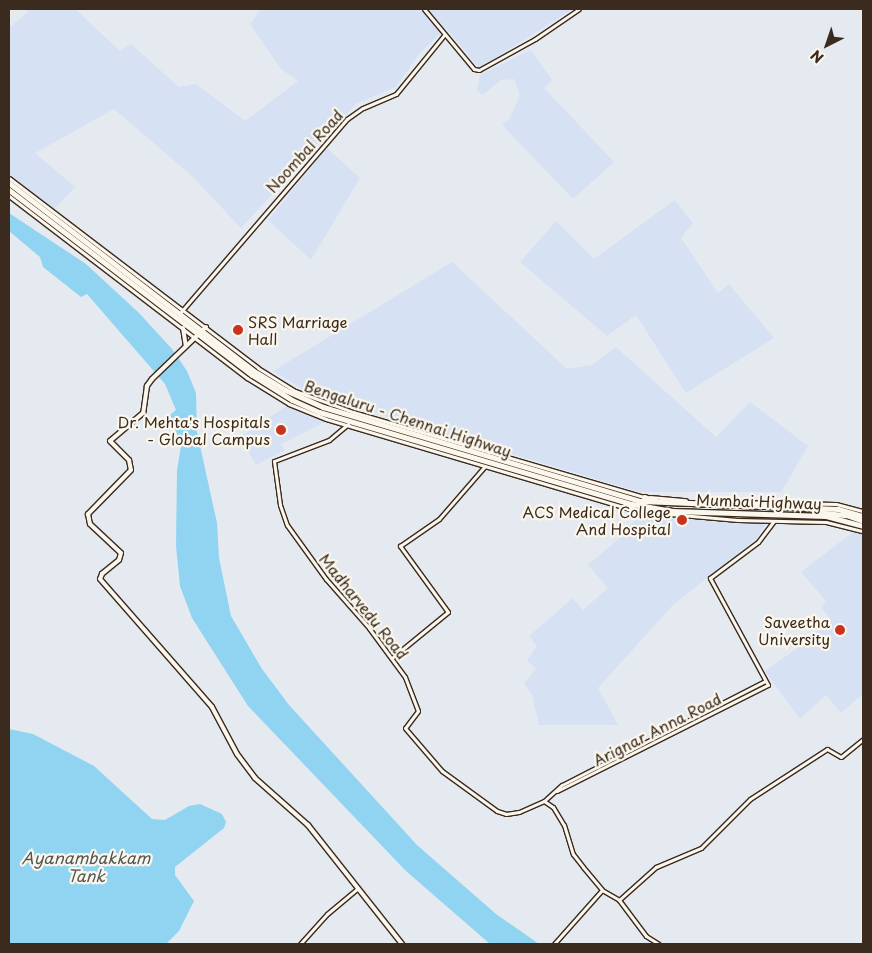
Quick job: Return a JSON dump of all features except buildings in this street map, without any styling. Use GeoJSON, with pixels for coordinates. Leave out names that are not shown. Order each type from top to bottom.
{"type":"FeatureCollection","features":[{"type":"Feature","properties":{"kind":"highway","name":"Bengaluru - Chennai Highway"},"geometry":{"type":"LineString","coordinates":[[9,183],[181,311],[201,332]]}},
{"type":"Feature","properties":{"kind":"highway","name":"Bengaluru - Chennai Highway"},"geometry":{"type":"LineString","coordinates":[[9,194],[20,198],[277,386],[310,402],[350,419],[596,494],[654,506]]}},
{"type":"Feature","properties":{"kind":"highway"},"geometry":{"type":"LineString","coordinates":[[48,212],[58,214]]}},
{"type":"Feature","properties":{"kind":"highway"},"geometry":{"type":"LineString","coordinates":[[68,221],[73,231]]}},
{"type":"Feature","properties":{"kind":"highway","name":"Bengaluru - Chennai Highway"},"geometry":{"type":"LineString","coordinates":[[350,419],[654,506]]}},
{"type":"Feature","properties":{"kind":"highway"},"geometry":{"type":"LineString","coordinates":[[596,494],[637,511]]}},
{"type":"Feature","properties":{"kind":"highway"},"geometry":{"type":"LineString","coordinates":[[644,497],[668,504]]}},
{"type":"Feature","properties":{"kind":"highway"},"geometry":{"type":"LineString","coordinates":[[678,505],[684,500]]}},
{"type":"Feature","properties":{"kind":"highway","name":"Mumbai Highway"},"geometry":{"type":"LineString","coordinates":[[654,506],[668,504],[838,509],[863,516]]}},
{"type":"Feature","properties":{"kind":"highway","name":"Mumbai Highway"},"geometry":{"type":"LineString","coordinates":[[654,506],[836,518],[863,526]]}},
{"type":"Feature","properties":{"kind":"highway"},"geometry":{"type":"LineString","coordinates":[[784,514],[836,513],[863,521]]}},
{"type":"Feature","properties":{"kind":"main road"},"geometry":{"type":"LineString","coordinates":[[183,328],[186,347]]}},
{"type":"Feature","properties":{"kind":"main road"},"geometry":{"type":"LineString","coordinates":[[201,332],[148,384],[143,413],[110,441],[132,464],[132,470],[88,514],[90,524],[121,553],[119,560],[102,574],[100,579],[212,707],[238,754],[255,778],[308,825],[402,944]]}},
{"type":"Feature","properties":{"kind":"street"},"geometry":{"type":"LineString","coordinates":[[424,9],[474,69],[479,70],[536,39],[579,9]]}},
{"type":"Feature","properties":{"kind":"street","name":"Noombal Road"},"geometry":{"type":"LineString","coordinates":[[181,311],[347,119],[363,108],[395,95],[445,34]]}},
{"type":"Feature","properties":{"kind":"street"},"geometry":{"type":"LineString","coordinates":[[9,178],[68,221],[181,311]]}},
{"type":"Feature","properties":{"kind":"street"},"geometry":{"type":"LineString","coordinates":[[9,194],[183,328],[201,332],[281,399],[644,497],[684,500],[836,504],[863,511]]}},
{"type":"Feature","properties":{"kind":"street"},"geometry":{"type":"LineString","coordinates":[[350,419],[486,466],[637,511],[774,521],[830,522],[863,532]]}},
{"type":"Feature","properties":{"kind":"street","name":"Madharvedu Road"},"geometry":{"type":"LineString","coordinates":[[350,419],[329,440],[274,461],[280,505],[287,525],[336,594],[392,657],[405,677],[417,708],[405,728],[442,771],[476,799],[506,814],[544,801]]}},
{"type":"Feature","properties":{"kind":"street"},"geometry":{"type":"LineString","coordinates":[[392,657],[448,612],[400,546],[439,519],[486,466]]}},
{"type":"Feature","properties":{"kind":"street"},"geometry":{"type":"LineString","coordinates":[[766,681],[710,578],[758,542],[774,521]]}},
{"type":"Feature","properties":{"kind":"street","name":"Arignar Anna Road"},"geometry":{"type":"LineString","coordinates":[[544,801],[562,786],[766,681],[768,685],[557,791]]}},
{"type":"Feature","properties":{"kind":"street"},"geometry":{"type":"LineString","coordinates":[[619,900],[656,867],[700,848],[750,799],[827,749],[841,757],[863,739]]}},
{"type":"Feature","properties":{"kind":"street"},"geometry":{"type":"LineString","coordinates":[[544,801],[553,807],[564,825],[573,854],[602,890],[619,900],[646,936],[659,944]]}},
{"type":"Feature","properties":{"kind":"street"},"geometry":{"type":"LineString","coordinates":[[300,944],[327,914],[358,888]]}},
{"type":"Feature","properties":{"kind":"street"},"geometry":{"type":"LineString","coordinates":[[554,944],[602,890]]}},
{"type":"Feature","properties":{"kind":"shaded area"},"geometry":{"type":"Polygon","coordinates":[[[24,9],[75,9],[120,51],[131,44],[179,87],[196,84],[245,121],[298,81],[281,69],[250,24],[261,9],[573,9],[479,68],[446,28],[419,54],[396,87],[357,103],[241,228],[192,176],[114,109],[35,153],[75,187],[54,209],[9,174],[9,24],[11,26],[28,12],[24,9]]]}},
{"type":"Feature","properties":{"kind":"shaded area"},"geometry":{"type":"Polygon","coordinates":[[[531,50],[552,80],[544,88],[614,162],[573,199],[502,125],[509,119],[520,96],[514,79],[501,80],[483,95],[477,91],[480,75],[531,50]]]}},
{"type":"Feature","properties":{"kind":"shaded area"},"geometry":{"type":"Polygon","coordinates":[[[327,148],[360,178],[311,260],[268,220],[327,148]]]}},
{"type":"Feature","properties":{"kind":"shaded area"},"geometry":{"type":"Polygon","coordinates":[[[675,200],[693,223],[681,238],[718,293],[729,284],[774,338],[686,393],[636,315],[607,336],[520,262],[556,221],[594,259],[675,200]]]}},
{"type":"Feature","properties":{"kind":"shaded area"},"geometry":{"type":"Polygon","coordinates":[[[452,262],[567,369],[592,365],[616,347],[716,437],[750,402],[808,446],[781,492],[640,492],[311,394],[273,371],[452,262]]]}},
{"type":"Feature","properties":{"kind":"shaded area","name":"Dr. Mehta's Hospitals - Global Campus"},"geometry":{"type":"Polygon","coordinates":[[[288,405],[325,422],[281,444],[285,450],[256,465],[240,437],[288,405]]]}},
{"type":"Feature","properties":{"kind":"shaded area","name":"ACS Medical College And Hospital"},"geometry":{"type":"Polygon","coordinates":[[[638,515],[765,524],[757,538],[672,606],[598,688],[618,725],[539,725],[532,695],[524,683],[536,669],[527,660],[537,646],[529,636],[573,598],[583,610],[608,588],[588,565],[621,537],[638,515]]]}},
{"type":"Feature","properties":{"kind":"shaded area","name":"Saveetha University"},"geometry":{"type":"Polygon","coordinates":[[[857,529],[863,533],[863,694],[841,713],[826,695],[800,719],[765,671],[806,642],[830,618],[821,608],[826,601],[801,572],[857,529]]]}},
{"type":"Feature","properties":{"kind":"water"},"geometry":{"type":"Polygon","coordinates":[[[9,213],[86,264],[139,313],[172,349],[187,371],[196,393],[197,432],[217,523],[219,558],[231,616],[262,669],[289,705],[417,845],[496,914],[539,944],[490,944],[406,871],[248,706],[192,618],[180,586],[176,546],[177,470],[181,446],[170,415],[176,410],[165,384],[87,294],[81,297],[43,267],[40,257],[9,231],[9,213]]]}},
{"type":"Feature","properties":{"kind":"water","name":"Ayanambakkam Tank"},"geometry":{"type":"Polygon","coordinates":[[[9,729],[33,734],[94,766],[152,819],[165,820],[189,806],[200,804],[222,814],[226,822],[224,828],[175,867],[175,875],[194,901],[179,931],[166,944],[9,944],[9,729]]]}},
{"type":"Feature","properties":{"kind":"place","name":"SRS Marriage Hall"},"geometry":{"type":"Point","coordinates":[238,330]}},
{"type":"Feature","properties":{"kind":"place","name":"Dr. Mehta's Hospitals - Global Campus"},"geometry":{"type":"Point","coordinates":[281,430]}},
{"type":"Feature","properties":{"kind":"place","name":"ACS Medical College And Hospital"},"geometry":{"type":"Point","coordinates":[682,520]}},
{"type":"Feature","properties":{"kind":"place","name":"Saveetha University"},"geometry":{"type":"Point","coordinates":[840,630]}}]}
